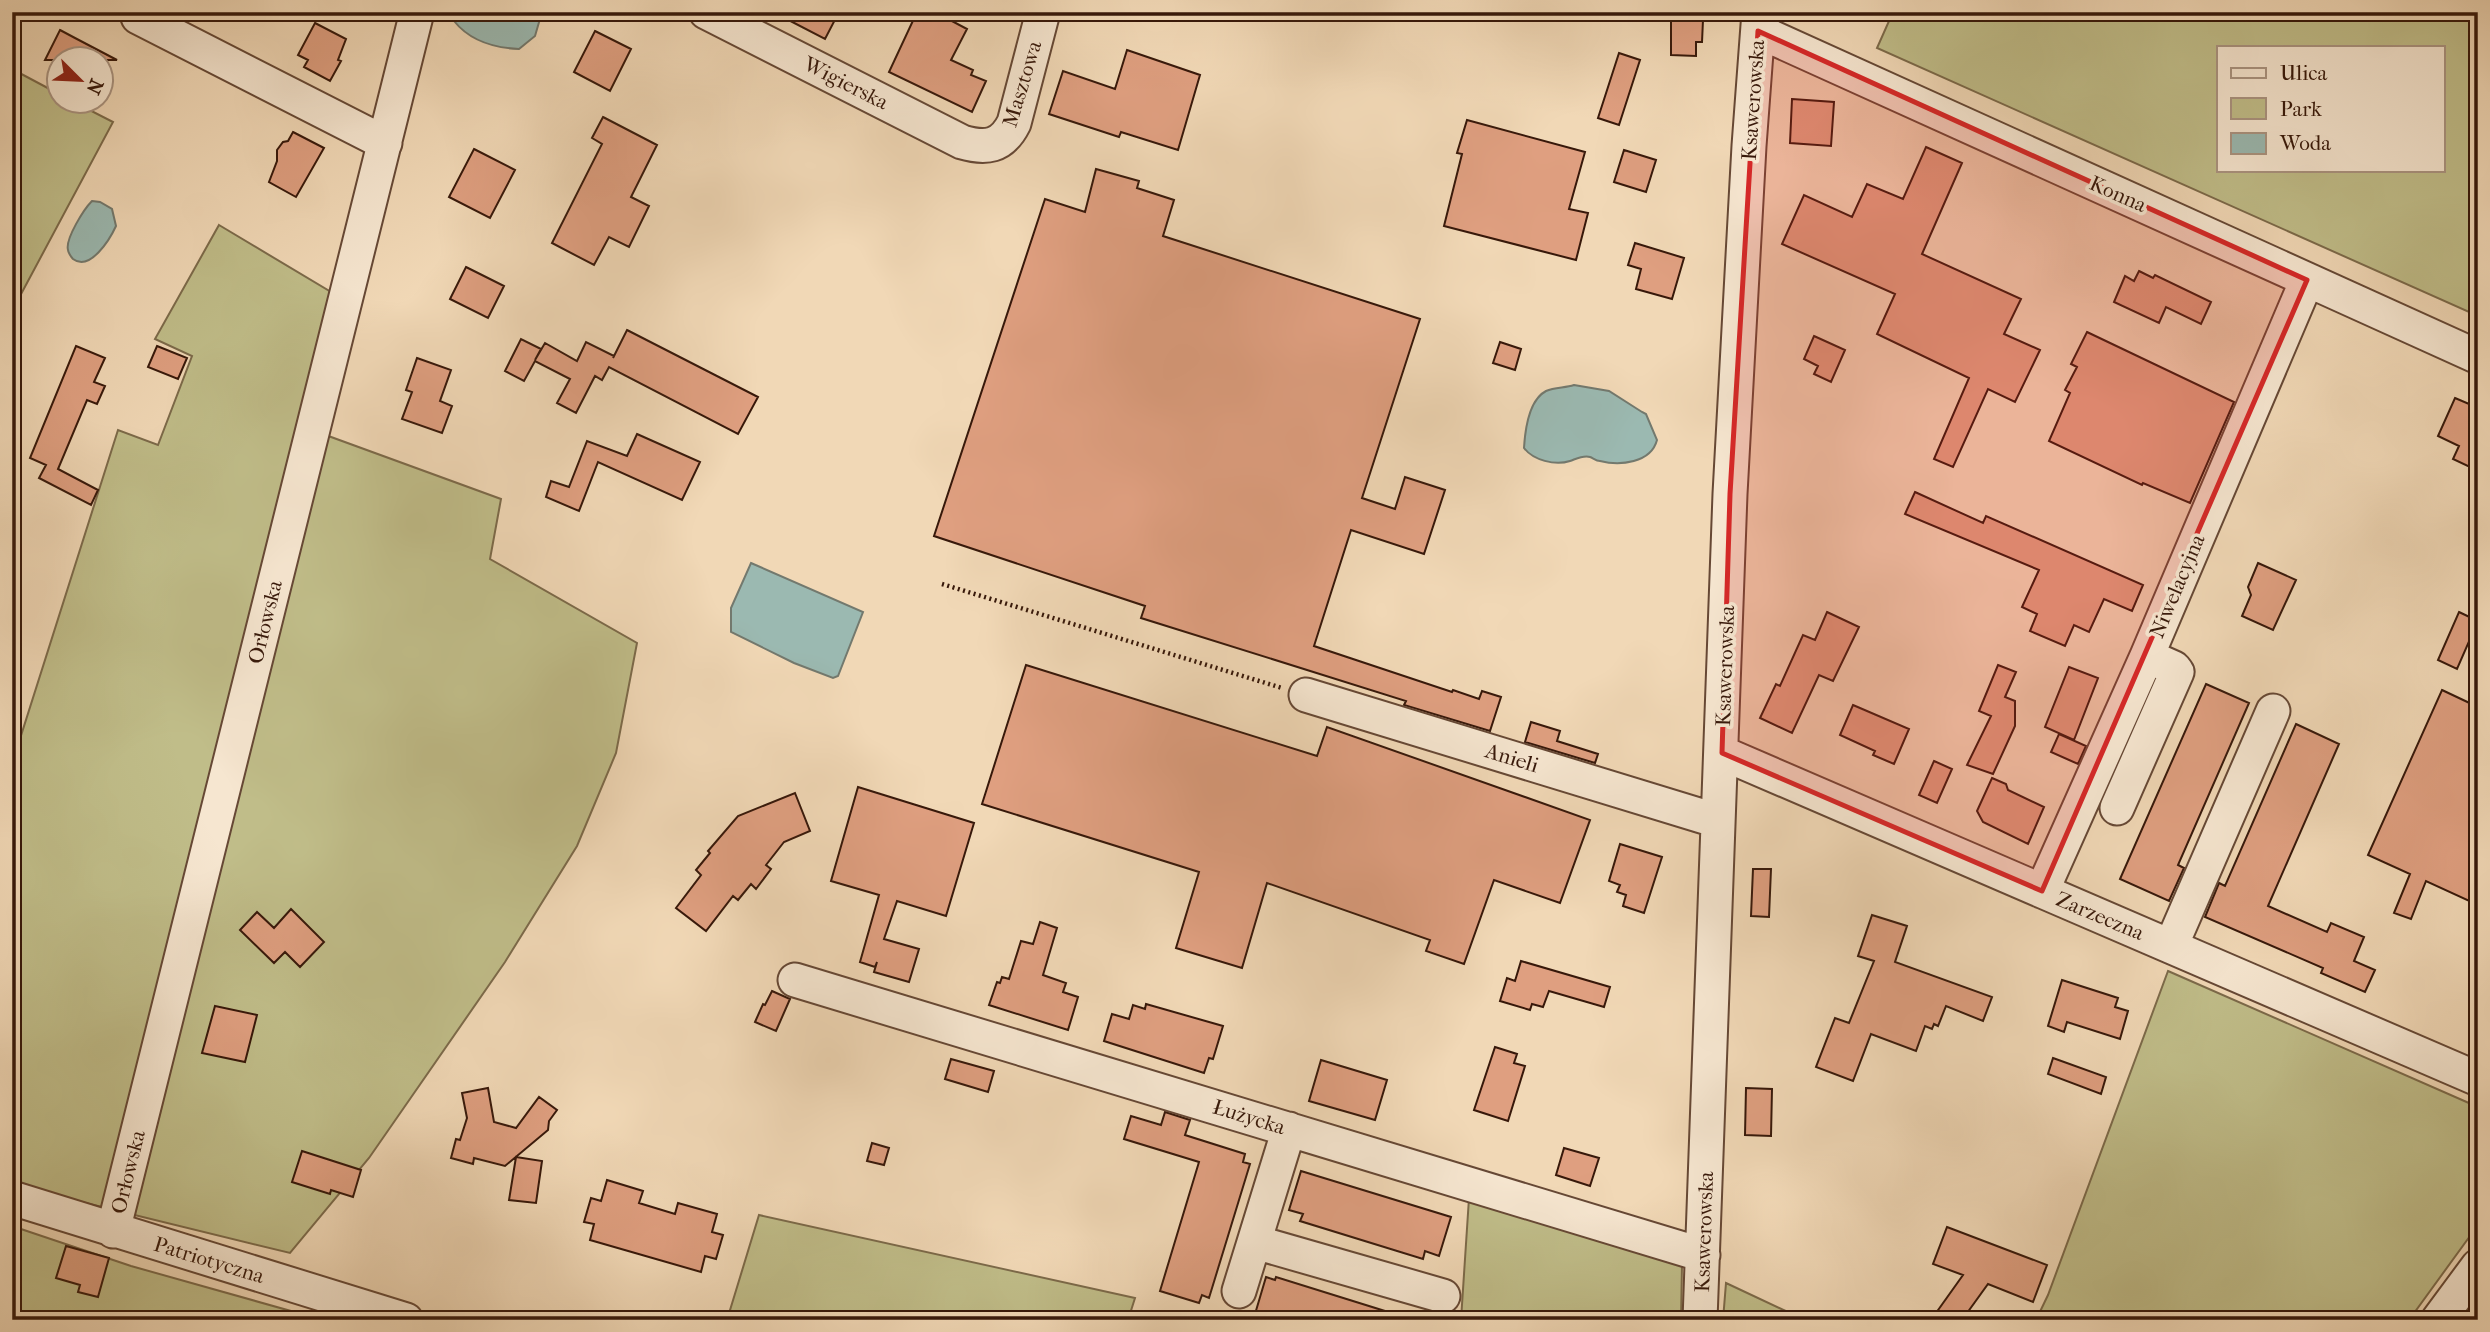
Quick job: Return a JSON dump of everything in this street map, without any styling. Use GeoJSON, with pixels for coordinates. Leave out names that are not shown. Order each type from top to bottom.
{"type":"FeatureCollection","features":[{"type":"Feature","properties":{"kind":"street","name":"Orłowska"},"geometry":{"type":"LineString","coordinates":[[113,1231],[417,12]]}},
{"type":"Feature","properties":{"kind":"street","name":"Wigierska"},"geometry":{"type":"LineString","coordinates":[[706,12],[962,142],[988,147]]}},
{"type":"Feature","properties":{"kind":"street","name":"Masztowa"},"geometry":{"type":"LineString","coordinates":[[988,147],[1009,134],[1014,123],[1044,12]]}},
{"type":"Feature","properties":{"kind":"street"},"geometry":{"type":"LineString","coordinates":[[138,17],[385,142]]}},
{"type":"Feature","properties":{"kind":"street","name":"Konna"},"geometry":{"type":"LineString","coordinates":[[1759,22],[2307,280],[2478,357]]}},
{"type":"Feature","properties":{"kind":"street","name":"Ksawerowska"},"geometry":{"type":"LineString","coordinates":[[1700,1320],[1730,494],[1749,146],[1759,22]]}},
{"type":"Feature","properties":{"kind":"street","name":"Niwelacyjna"},"geometry":{"type":"LineString","coordinates":[[2042,891],[2147,656],[2307,280]]}},
{"type":"Feature","properties":{"kind":"street"},"geometry":{"type":"LineString","coordinates":[[2117,808],[2177,672],[2174,667],[2147,656]]}},
{"type":"Feature","properties":{"kind":"street","name":"Anieli"},"geometry":{"type":"LineString","coordinates":[[1306,695],[1718,821]]}},
{"type":"Feature","properties":{"kind":"street"},"geometry":{"type":"LineString","coordinates":[[2171,946],[2273,711]]}},
{"type":"Feature","properties":{"kind":"street","name":"Zarzeczna"},"geometry":{"type":"LineString","coordinates":[[1722,753],[2478,1079]]}},
{"type":"Feature","properties":{"kind":"street","name":"Łużycka"},"geometry":{"type":"LineString","coordinates":[[794,979],[1703,1255]]}},
{"type":"Feature","properties":{"kind":"street"},"geometry":{"type":"LineString","coordinates":[[1239,1291],[1289,1129]]}},
{"type":"Feature","properties":{"kind":"street","name":"Patriotyczna"},"geometry":{"type":"LineString","coordinates":[[12,1198],[405,1320]]}},
{"type":"Feature","properties":{"kind":"street"},"geometry":{"type":"LineString","coordinates":[[1255,1242],[1443,1296]]}},
{"type":"Feature","properties":{"kind":"street"},"geometry":{"type":"LineString","coordinates":[[2438,1320],[2478,1266]]}},
{"type":"Feature","properties":{"kind":"path"},"geometry":{"type":"LineString","coordinates":[[942,584],[1306,695]]}},
{"type":"Feature","properties":{"kind":"highlighted area"},"geometry":{"type":"Polygon","coordinates":[[[1758,31],[2307,280],[2042,891],[1722,753],[1730,494],[1758,31]]]}},
{"type":"Feature","properties":{"kind":"green space"},"geometry":{"type":"Polygon","coordinates":[[[1893,12],[2478,12],[2478,316],[1877,48],[1893,12]]]}},
{"type":"Feature","properties":{"kind":"green space"},"geometry":{"type":"Polygon","coordinates":[[[12,69],[46,87],[46,116],[101,116],[113,122],[12,311],[12,69]]]}},
{"type":"Feature","properties":{"kind":"green space"},"geometry":{"type":"Polygon","coordinates":[[[219,225],[331,292],[301,426],[501,499],[490,559],[637,643],[616,753],[577,846],[505,962],[369,1158],[290,1253],[49,1194],[12,1182],[12,764],[118,430],[158,445],[192,356],[155,339],[219,225]]]}},
{"type":"Feature","properties":{"kind":"green space"},"geometry":{"type":"Polygon","coordinates":[[[2168,971],[2478,1107],[2478,1225],[2409,1320],[2036,1320],[2048,1295],[2168,971]]]}},
{"type":"Feature","properties":{"kind":"green space"},"geometry":{"type":"Polygon","coordinates":[[[1469,1198],[1682,1265],[1681,1320],[1461,1320],[1469,1198]]]}},
{"type":"Feature","properties":{"kind":"green space"},"geometry":{"type":"Polygon","coordinates":[[[759,1215],[1135,1298],[1128,1320],[727,1320],[759,1215]]]}},
{"type":"Feature","properties":{"kind":"green space"},"geometry":{"type":"Polygon","coordinates":[[[12,1226],[131,1266],[323,1320],[12,1320],[12,1226]]]}},
{"type":"Feature","properties":{"kind":"green space"},"geometry":{"type":"Polygon","coordinates":[[[1726,1283],[1805,1320],[1723,1320],[1726,1283]]]}},
{"type":"Feature","properties":{"kind":"water"},"geometry":{"type":"Polygon","coordinates":[[[454,12],[542,12],[535,36],[519,49],[492,45],[475,38],[454,21],[454,12]]]}},
{"type":"Feature","properties":{"kind":"water"},"geometry":{"type":"Polygon","coordinates":[[[92,201],[112,209],[116,226],[99,252],[86,261],[79,262],[71,257],[68,251],[69,239],[84,210],[92,201]]]}},
{"type":"Feature","properties":{"kind":"water"},"geometry":{"type":"Polygon","coordinates":[[[1574,385],[1609,391],[1646,414],[1657,440],[1654,448],[1642,458],[1625,463],[1587,457],[1551,462],[1528,452],[1524,448],[1525,433],[1529,416],[1540,395],[1546,391],[1574,385]]]}},
{"type":"Feature","properties":{"kind":"water"},"geometry":{"type":"Polygon","coordinates":[[[751,563],[863,612],[838,676],[833,678],[794,663],[731,632],[731,608],[751,563]]]}},
{"type":"Feature","properties":{"kind":"building"},"geometry":{"type":"Polygon","coordinates":[[[773,12],[839,12],[825,39],[773,12]]]}},
{"type":"Feature","properties":{"kind":"building"},"geometry":{"type":"Polygon","coordinates":[[[917,12],[935,12],[967,29],[951,60],[973,70],[971,75],[986,81],[972,112],[889,72],[917,12]]]}},
{"type":"Feature","properties":{"kind":"building"},"geometry":{"type":"Polygon","coordinates":[[[1671,19],[1703,20],[1702,42],[1696,42],[1696,56],[1671,55],[1671,19]]]}},
{"type":"Feature","properties":{"kind":"building"},"geometry":{"type":"Polygon","coordinates":[[[315,23],[346,39],[338,60],[341,61],[330,81],[304,67],[308,60],[298,55],[315,23]]]}},
{"type":"Feature","properties":{"kind":"building"},"geometry":{"type":"Polygon","coordinates":[[[60,30],[90,46],[52,46],[60,30]]]}},
{"type":"Feature","properties":{"kind":"building"},"geometry":{"type":"Polygon","coordinates":[[[595,31],[631,49],[610,91],[574,72],[595,31]]]}},
{"type":"Feature","properties":{"kind":"building"},"geometry":{"type":"Polygon","coordinates":[[[1127,50],[1200,75],[1178,150],[1121,132],[1119,137],[1049,114],[1063,71],[1115,89],[1127,50]]]}},
{"type":"Feature","properties":{"kind":"building"},"geometry":{"type":"Polygon","coordinates":[[[1619,53],[1640,60],[1619,125],[1598,118],[1619,53]]]}},
{"type":"Feature","properties":{"kind":"building"},"geometry":{"type":"Polygon","coordinates":[[[1792,99],[1834,102],[1831,146],[1790,143],[1792,99]]]}},
{"type":"Feature","properties":{"kind":"building"},"geometry":{"type":"Polygon","coordinates":[[[603,117],[657,145],[631,197],[649,206],[629,247],[609,237],[594,265],[552,243],[602,144],[592,138],[603,117]]]}},
{"type":"Feature","properties":{"kind":"building"},"geometry":{"type":"Polygon","coordinates":[[[1467,120],[1585,152],[1569,209],[1588,213],[1576,260],[1444,226],[1462,154],[1457,153],[1467,120]]]}},
{"type":"Feature","properties":{"kind":"building"},"geometry":{"type":"Polygon","coordinates":[[[293,132],[324,148],[296,197],[269,182],[277,161],[277,150],[283,142],[288,141],[293,132]]]}},
{"type":"Feature","properties":{"kind":"building"},"geometry":{"type":"Polygon","coordinates":[[[1926,147],[1962,163],[1922,254],[2021,299],[2004,334],[2040,350],[2015,402],[1988,389],[1953,467],[1934,459],[1969,378],[1877,334],[1895,294],[1782,244],[1804,195],[1852,217],[1867,184],[1903,199],[1926,147]]]}},
{"type":"Feature","properties":{"kind":"building"},"geometry":{"type":"Polygon","coordinates":[[[474,149],[515,170],[490,218],[449,197],[474,149]]]}},
{"type":"Feature","properties":{"kind":"building"},"geometry":{"type":"Polygon","coordinates":[[[1624,150],[1656,160],[1646,192],[1614,182],[1624,150]]]}},
{"type":"Feature","properties":{"kind":"building"},"geometry":{"type":"Polygon","coordinates":[[[1096,169],[1139,181],[1137,188],[1174,200],[1163,236],[1420,319],[1362,498],[1395,509],[1405,477],[1445,490],[1424,554],[1351,530],[1314,646],[1452,692],[1453,690],[1479,699],[1482,691],[1501,697],[1490,731],[1404,705],[1406,701],[1141,618],[1145,606],[934,536],[1045,199],[1085,212],[1096,169]]]}},
{"type":"Feature","properties":{"kind":"building"},"geometry":{"type":"Polygon","coordinates":[[[1635,243],[1684,258],[1672,299],[1636,289],[1641,269],[1628,265],[1635,243]]]}},
{"type":"Feature","properties":{"kind":"building"},"geometry":{"type":"Polygon","coordinates":[[[466,267],[504,286],[488,318],[450,299],[466,267]]]}},
{"type":"Feature","properties":{"kind":"building"},"geometry":{"type":"Polygon","coordinates":[[[2139,271],[2153,278],[2155,275],[2211,302],[2201,324],[2166,307],[2159,323],[2114,302],[2125,276],[2134,281],[2139,271]]]}},
{"type":"Feature","properties":{"kind":"building"},"geometry":{"type":"Polygon","coordinates":[[[627,330],[758,397],[738,434],[609,367],[602,380],[595,376],[576,413],[557,403],[570,379],[535,361],[524,381],[505,371],[521,339],[541,349],[535,360],[545,343],[577,361],[586,342],[614,356],[627,330]]]}},
{"type":"Feature","properties":{"kind":"building"},"geometry":{"type":"Polygon","coordinates":[[[2087,332],[2234,402],[2190,503],[2143,483],[2142,485],[2049,441],[2070,393],[2065,390],[2077,367],[2071,364],[2087,332]]]}},
{"type":"Feature","properties":{"kind":"building"},"geometry":{"type":"Polygon","coordinates":[[[1814,336],[1845,350],[1831,382],[1814,374],[1818,366],[1804,359],[1814,336]]]}},
{"type":"Feature","properties":{"kind":"building"},"geometry":{"type":"Polygon","coordinates":[[[1500,342],[1521,349],[1515,370],[1493,363],[1500,342]]]}},
{"type":"Feature","properties":{"kind":"building"},"geometry":{"type":"Polygon","coordinates":[[[76,346],[105,358],[94,382],[105,386],[97,404],[87,400],[58,469],[98,490],[91,505],[39,478],[46,465],[30,458],[76,346]]]}},
{"type":"Feature","properties":{"kind":"building"},"geometry":{"type":"Polygon","coordinates":[[[157,346],[187,358],[178,379],[148,367],[157,346]]]}},
{"type":"Feature","properties":{"kind":"building"},"geometry":{"type":"Polygon","coordinates":[[[417,358],[451,370],[440,401],[452,406],[442,433],[402,419],[412,392],[406,390],[417,358]]]}},
{"type":"Feature","properties":{"kind":"building"},"geometry":{"type":"Polygon","coordinates":[[[2455,398],[2476,407],[2478,403],[2478,455],[2472,468],[2453,459],[2459,446],[2438,436],[2455,398]]]}},
{"type":"Feature","properties":{"kind":"building"},"geometry":{"type":"Polygon","coordinates":[[[637,434],[700,462],[682,500],[598,462],[579,511],[546,497],[551,481],[569,487],[587,441],[627,456],[637,434]]]}},
{"type":"Feature","properties":{"kind":"building"},"geometry":{"type":"Polygon","coordinates":[[[1915,492],[1983,523],[1986,516],[2143,585],[2132,611],[2104,599],[2089,632],[2074,625],[2065,646],[2030,631],[2037,614],[2022,607],[2039,570],[1905,514],[1915,492]]]}},
{"type":"Feature","properties":{"kind":"building"},"geometry":{"type":"Polygon","coordinates":[[[2258,563],[2296,580],[2273,630],[2242,616],[2251,595],[2248,587],[2258,563]]]}},
{"type":"Feature","properties":{"kind":"building"},"geometry":{"type":"Polygon","coordinates":[[[1827,612],[1859,627],[1833,681],[1819,675],[1792,733],[1760,718],[1776,684],[1780,686],[1803,635],[1815,640],[1827,612]]]}},
{"type":"Feature","properties":{"kind":"building"},"geometry":{"type":"Polygon","coordinates":[[[2459,612],[2478,621],[2457,669],[2438,660],[2459,612]]]}},
{"type":"Feature","properties":{"kind":"building"},"geometry":{"type":"Polygon","coordinates":[[[1026,665],[1317,756],[1327,727],[1590,820],[1560,903],[1494,880],[1464,964],[1426,951],[1430,940],[1267,883],[1242,968],[1176,948],[1199,872],[982,804],[1026,665]]]}},
{"type":"Feature","properties":{"kind":"building"},"geometry":{"type":"Polygon","coordinates":[[[1998,665],[2016,672],[2005,697],[2015,701],[2015,726],[1993,774],[1967,765],[1991,716],[1979,711],[1998,665]]]}},
{"type":"Feature","properties":{"kind":"building"},"geometry":{"type":"Polygon","coordinates":[[[2069,667],[2098,678],[2074,740],[2045,727],[2069,667]]]}},
{"type":"Feature","properties":{"kind":"building"},"geometry":{"type":"Polygon","coordinates":[[[2206,684],[2249,703],[2178,865],[2184,868],[2169,901],[2120,879],[2206,684]]]}},
{"type":"Feature","properties":{"kind":"building"},"geometry":{"type":"Polygon","coordinates":[[[2442,690],[2478,707],[2478,905],[2426,881],[2411,919],[2394,913],[2410,874],[2368,855],[2442,690]]]}},
{"type":"Feature","properties":{"kind":"building"},"geometry":{"type":"Polygon","coordinates":[[[1853,705],[1909,729],[1894,764],[1873,755],[1875,751],[1840,735],[1853,705]]]}},
{"type":"Feature","properties":{"kind":"building"},"geometry":{"type":"Polygon","coordinates":[[[1531,722],[1560,731],[1557,741],[1598,754],[1595,763],[1525,742],[1531,722]]]}},
{"type":"Feature","properties":{"kind":"building"},"geometry":{"type":"Polygon","coordinates":[[[2296,724],[2339,744],[2268,906],[2327,932],[2331,923],[2364,937],[2354,961],[2375,970],[2365,992],[2321,973],[2323,968],[2205,917],[2219,883],[2225,886],[2296,724]]]}},
{"type":"Feature","properties":{"kind":"building"},"geometry":{"type":"Polygon","coordinates":[[[2059,734],[2086,746],[2078,764],[2051,752],[2059,734]]]}},
{"type":"Feature","properties":{"kind":"building"},"geometry":{"type":"Polygon","coordinates":[[[1934,761],[1952,769],[1937,803],[1919,795],[1934,761]]]}},
{"type":"Feature","properties":{"kind":"building"},"geometry":{"type":"Polygon","coordinates":[[[1992,778],[2006,784],[2008,790],[2044,807],[2028,844],[1983,822],[1977,811],[1992,778]]]}},
{"type":"Feature","properties":{"kind":"building"},"geometry":{"type":"Polygon","coordinates":[[[858,787],[974,823],[946,916],[897,901],[884,939],[919,949],[909,982],[874,972],[877,962],[875,967],[860,962],[879,895],[831,881],[858,787]]]}},
{"type":"Feature","properties":{"kind":"building"},"geometry":{"type":"Polygon","coordinates":[[[795,793],[810,831],[784,842],[766,865],[771,869],[756,889],[751,884],[738,900],[733,896],[706,931],[676,908],[701,875],[696,870],[710,853],[708,851],[738,816],[795,793]]]}},
{"type":"Feature","properties":{"kind":"building"},"geometry":{"type":"Polygon","coordinates":[[[1620,844],[1662,857],[1644,913],[1623,906],[1626,895],[1617,892],[1620,885],[1609,881],[1620,844]]]}},
{"type":"Feature","properties":{"kind":"building"},"geometry":{"type":"Polygon","coordinates":[[[1753,869],[1771,869],[1769,917],[1751,916],[1753,869]]]}},
{"type":"Feature","properties":{"kind":"building"},"geometry":{"type":"Polygon","coordinates":[[[291,909],[324,942],[300,967],[285,952],[274,963],[240,930],[257,912],[274,928],[291,909]]]}},
{"type":"Feature","properties":{"kind":"building"},"geometry":{"type":"Polygon","coordinates":[[[1872,915],[1907,926],[1895,962],[1992,997],[1983,1021],[1946,1006],[1938,1026],[1934,1024],[1932,1029],[1925,1026],[1916,1051],[1871,1034],[1853,1081],[1816,1067],[1835,1018],[1849,1023],[1874,961],[1858,956],[1872,915]]]}},
{"type":"Feature","properties":{"kind":"building"},"geometry":{"type":"Polygon","coordinates":[[[1040,922],[1057,928],[1043,975],[1066,983],[1063,992],[1078,997],[1068,1030],[989,1005],[997,982],[1000,983],[1002,977],[1009,979],[1021,941],[1033,944],[1040,922]]]}},
{"type":"Feature","properties":{"kind":"building"},"geometry":{"type":"Polygon","coordinates":[[[1521,961],[1610,987],[1604,1007],[1549,991],[1543,1007],[1532,1004],[1530,1010],[1500,1001],[1507,978],[1515,981],[1521,961]]]}},
{"type":"Feature","properties":{"kind":"building"},"geometry":{"type":"Polygon","coordinates":[[[2062,980],[2118,998],[2115,1007],[2128,1011],[2120,1039],[2067,1022],[2064,1032],[2048,1026],[2062,980]]]}},
{"type":"Feature","properties":{"kind":"building"},"geometry":{"type":"Polygon","coordinates":[[[772,991],[790,999],[776,1031],[755,1022],[772,991]]]}},
{"type":"Feature","properties":{"kind":"building"},"geometry":{"type":"Polygon","coordinates":[[[1146,1004],[1223,1026],[1213,1059],[1209,1058],[1204,1073],[1104,1041],[1112,1014],[1129,1019],[1133,1005],[1145,1009],[1146,1004]]]}},
{"type":"Feature","properties":{"kind":"building"},"geometry":{"type":"Polygon","coordinates":[[[215,1006],[257,1015],[245,1062],[202,1053],[215,1006]]]}},
{"type":"Feature","properties":{"kind":"building"},"geometry":{"type":"Polygon","coordinates":[[[1495,1047],[1517,1054],[1514,1063],[1525,1066],[1508,1121],[1474,1110],[1495,1047]]]}},
{"type":"Feature","properties":{"kind":"building"},"geometry":{"type":"Polygon","coordinates":[[[2053,1058],[2106,1077],[2101,1094],[2048,1074],[2053,1058]]]}},
{"type":"Feature","properties":{"kind":"building"},"geometry":{"type":"Polygon","coordinates":[[[951,1059],[994,1071],[988,1092],[945,1079],[951,1059]]]}},
{"type":"Feature","properties":{"kind":"building"},"geometry":{"type":"Polygon","coordinates":[[[1321,1060],[1387,1080],[1375,1120],[1309,1101],[1321,1060]]]}},
{"type":"Feature","properties":{"kind":"building"},"geometry":{"type":"Polygon","coordinates":[[[488,1088],[494,1122],[516,1128],[539,1097],[557,1110],[549,1121],[548,1130],[505,1166],[474,1158],[473,1164],[451,1158],[456,1139],[460,1140],[467,1118],[462,1093],[488,1088]]]}},
{"type":"Feature","properties":{"kind":"building"},"geometry":{"type":"Polygon","coordinates":[[[1746,1088],[1772,1089],[1771,1136],[1745,1135],[1746,1088]]]}},
{"type":"Feature","properties":{"kind":"building"},"geometry":{"type":"Polygon","coordinates":[[[1165,1112],[1190,1120],[1185,1135],[1245,1154],[1243,1162],[1250,1164],[1209,1298],[1202,1295],[1199,1303],[1160,1291],[1199,1162],[1124,1139],[1131,1116],[1161,1125],[1165,1112]]]}},
{"type":"Feature","properties":{"kind":"building"},"geometry":{"type":"Polygon","coordinates":[[[872,1143],[889,1148],[884,1165],[867,1161],[872,1143]]]}},
{"type":"Feature","properties":{"kind":"building"},"geometry":{"type":"Polygon","coordinates":[[[1564,1148],[1599,1158],[1590,1186],[1556,1175],[1564,1148]]]}},
{"type":"Feature","properties":{"kind":"building"},"geometry":{"type":"Polygon","coordinates":[[[302,1151],[361,1170],[353,1197],[331,1190],[330,1194],[292,1182],[302,1151]]]}},
{"type":"Feature","properties":{"kind":"building"},"geometry":{"type":"Polygon","coordinates":[[[516,1157],[542,1161],[536,1203],[509,1200],[516,1157]]]}},
{"type":"Feature","properties":{"kind":"building"},"geometry":{"type":"Polygon","coordinates":[[[1301,1171],[1451,1217],[1439,1256],[1425,1251],[1423,1259],[1300,1221],[1303,1214],[1289,1210],[1301,1171]]]}},
{"type":"Feature","properties":{"kind":"building"},"geometry":{"type":"Polygon","coordinates":[[[607,1180],[643,1191],[639,1203],[675,1214],[678,1203],[717,1214],[712,1232],[723,1235],[716,1259],[705,1256],[701,1272],[590,1240],[594,1224],[584,1222],[591,1198],[601,1201],[607,1180]]]}},
{"type":"Feature","properties":{"kind":"building"},"geometry":{"type":"Polygon","coordinates":[[[1947,1227],[2047,1265],[2033,1302],[1988,1284],[1962,1320],[1931,1320],[1963,1275],[1933,1264],[1947,1227]]]}},
{"type":"Feature","properties":{"kind":"building"},"geometry":{"type":"Polygon","coordinates":[[[66,1246],[109,1258],[98,1297],[78,1292],[80,1285],[56,1278],[66,1246]]]}},
{"type":"Feature","properties":{"kind":"building"},"geometry":{"type":"Polygon","coordinates":[[[1266,1277],[1275,1280],[1276,1277],[1401,1316],[1400,1320],[1272,1320],[1255,1314],[1266,1277]]]}}]}
